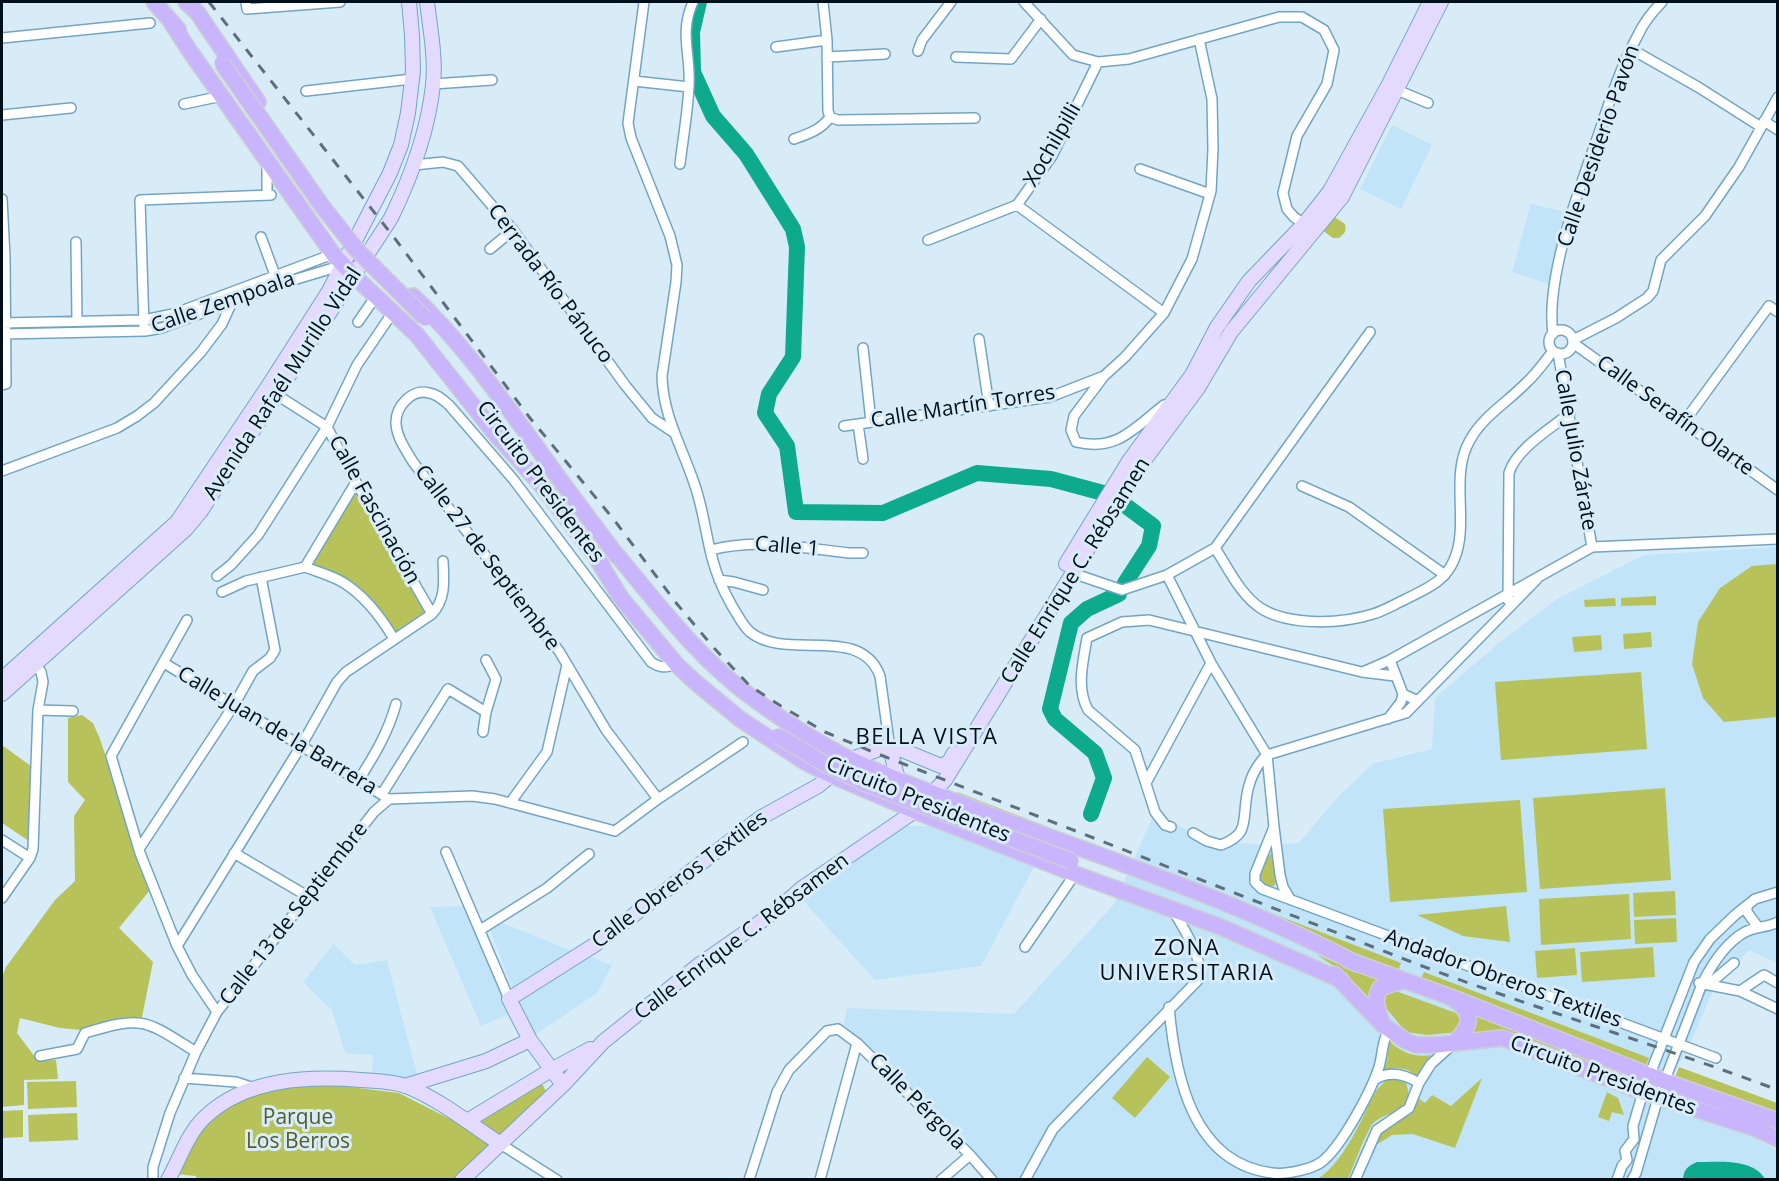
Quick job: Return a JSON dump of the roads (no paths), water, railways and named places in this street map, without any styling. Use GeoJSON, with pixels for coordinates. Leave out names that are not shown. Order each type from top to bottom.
{"type":"FeatureCollection","features":[{"type":"Feature","properties":{"kind":"main road","name":"Circuito Presidentes"},"geometry":{"type":"LineString","coordinates":[[154,2],[171,22],[218,67]]}},
{"type":"Feature","properties":{"kind":"main road","name":"Circuito Presidentes"},"geometry":{"type":"LineString","coordinates":[[180,2],[218,67],[350,242],[554,471],[612,548],[635,585],[694,656],[780,731]]}},
{"type":"Feature","properties":{"kind":"main road"},"geometry":{"type":"LineString","coordinates":[[186,2],[197,12],[314,184],[356,239],[442,326],[507,407],[554,471]]}},
{"type":"Feature","properties":{"kind":"main road","name":"Avenida Rafaél Murillo Vidal"},"geometry":{"type":"LineString","coordinates":[[356,239],[390,173],[401,144],[408,113],[412,79],[412,35],[408,2]]}},
{"type":"Feature","properties":{"kind":"main road","name":"Avenida Rafaél Murillo Vidal"},"geometry":{"type":"LineString","coordinates":[[368,251],[391,218],[404,192],[424,130],[433,84],[427,2]]}},
{"type":"Feature","properties":{"kind":"main road","name":"Calle Enrique C. Rébsamen"},"geometry":{"type":"LineString","coordinates":[[850,759],[880,749],[890,749],[902,750],[941,766],[949,762],[1069,568],[1134,474],[1198,388],[1230,332],[1342,197],[1397,90],[1432,2]]}},
{"type":"Feature","properties":{"kind":"main road","name":"Calle Enrique C. Rébsamen"},"geometry":{"type":"LineString","coordinates":[[462,1179],[563,1084],[603,1042],[700,964],[776,911],[802,888],[915,811],[949,775],[1129,461],[1166,406],[1192,375],[1217,327],[1249,281],[1304,224],[1330,191],[1432,2]]}},
{"type":"Feature","properties":{"kind":"main road"},"geometry":{"type":"LineString","coordinates":[[171,22],[343,265],[417,335],[493,431],[537,480]]}},
{"type":"Feature","properties":{"kind":"main road"},"geometry":{"type":"LineString","coordinates":[[295,199],[303,201],[311,197],[314,184]]}},
{"type":"Feature","properties":{"kind":"main road","name":"Calle Zempoala"},"geometry":{"type":"LineString","coordinates":[[343,265],[356,239]]}},
{"type":"Feature","properties":{"kind":"main road","name":"Calle Zempoala"},"geometry":{"type":"LineString","coordinates":[[343,265],[368,251]]}},
{"type":"Feature","properties":{"kind":"main road","name":"Avenida Rafaél Murillo Vidal"},"geometry":{"type":"LineString","coordinates":[[2,679],[31,659],[186,529],[201,511],[277,394],[316,322],[343,265]]}},
{"type":"Feature","properties":{"kind":"main road"},"geometry":{"type":"LineString","coordinates":[[373,294],[375,283],[390,274]]}},
{"type":"Feature","properties":{"kind":"main road","name":"Circuito Presidentes"},"geometry":{"type":"LineString","coordinates":[[422,321],[596,557],[687,662],[715,688],[825,764],[867,784],[1253,932],[1326,959],[1357,964],[1453,998],[1664,1081],[1778,1121]]}},
{"type":"Feature","properties":{"kind":"main road","name":"Avenida Rafaél Murillo Vidal"},"geometry":{"type":"LineString","coordinates":[[2,694],[31,659],[177,522],[267,388],[316,322]]}},
{"type":"Feature","properties":{"kind":"main road"},"geometry":{"type":"LineString","coordinates":[[612,548],[670,619],[726,677],[753,698],[818,741],[850,759],[1046,836],[1212,896],[1306,937],[1357,964]]}},
{"type":"Feature","properties":{"kind":"main road"},"geometry":{"type":"LineString","coordinates":[[596,557],[621,597],[676,664],[740,719],[805,762],[915,811],[1255,941],[1341,981]]}},
{"type":"Feature","properties":{"kind":"main road"},"geometry":{"type":"LineString","coordinates":[[805,762],[814,763],[822,759],[824,751],[818,741]]}},
{"type":"Feature","properties":{"kind":"main road"},"geometry":{"type":"LineString","coordinates":[[890,749],[905,781],[916,795],[915,811]]}},
{"type":"Feature","properties":{"kind":"main road","name":"Calle Obreros Textiles"},"geometry":{"type":"LineString","coordinates":[[509,999],[596,944],[760,818],[818,786],[850,759]]}},
{"type":"Feature","properties":{"kind":"main road"},"geometry":{"type":"LineString","coordinates":[[1004,846],[1011,844],[1016,838],[1017,830],[1013,823]]}},
{"type":"Feature","properties":{"kind":"main road"},"geometry":{"type":"LineString","coordinates":[[1036,859],[1032,852],[1033,844],[1038,838],[1046,836]]}},
{"type":"Feature","properties":{"kind":"main road","name":"Circuito Presidentes"},"geometry":{"type":"LineString","coordinates":[[1326,959],[1341,981],[1387,1028],[1416,1045],[1502,1038],[1658,1098],[1755,1128],[1778,1139]]}},
{"type":"Feature","properties":{"kind":"main road"},"geometry":{"type":"LineString","coordinates":[[1387,1028],[1376,1005],[1376,995],[1380,988],[1402,981]]}},
{"type":"Feature","properties":{"kind":"main road"},"geometry":{"type":"LineString","coordinates":[[1453,998],[1465,1007],[1469,1020],[1466,1031],[1455,1042]]}},
{"type":"Feature","properties":{"kind":"main road"},"geometry":{"type":"LineString","coordinates":[[509,999],[530,1040],[563,1084]]}},
{"type":"Feature","properties":{"kind":"main road"},"geometry":{"type":"LineString","coordinates":[[405,1086],[486,1061],[530,1040]]}},
{"type":"Feature","properties":{"kind":"main road","name":"Calle Enrique C. Rébsamen"},"geometry":{"type":"LineString","coordinates":[[467,1121],[551,1070],[603,1042]]}},
{"type":"Feature","properties":{"kind":"main road"},"geometry":{"type":"LineString","coordinates":[[168,1179],[192,1132],[203,1118],[233,1097],[277,1082],[338,1078],[387,1082],[405,1086],[467,1121],[500,1143]]}},
{"type":"Feature","properties":{"kind":"street"},"geometry":{"type":"LineString","coordinates":[[247,5],[340,2]]}},
{"type":"Feature","properties":{"kind":"street"},"geometry":{"type":"LineString","coordinates":[[644,2],[628,123],[631,138],[670,236],[676,265],[676,282],[662,390],[667,416],[697,489],[719,580],[741,622],[760,639],[775,644],[839,646],[861,652],[870,658],[880,676],[890,749]]}},
{"type":"Feature","properties":{"kind":"street"},"geometry":{"type":"LineString","coordinates":[[681,164],[689,85],[685,38],[689,11],[693,2]]}},
{"type":"Feature","properties":{"kind":"street"},"geometry":{"type":"LineString","coordinates":[[824,2],[830,117]]}},
{"type":"Feature","properties":{"kind":"street"},"geometry":{"type":"LineString","coordinates":[[918,51],[922,40],[951,2]]}},
{"type":"Feature","properties":{"kind":"street"},"geometry":{"type":"LineString","coordinates":[[1024,2],[1073,56],[1098,62],[1129,59],[1279,18],[1302,17],[1324,30],[1334,50],[1327,84],[1297,136],[1283,193],[1287,209],[1304,224]]}},
{"type":"Feature","properties":{"kind":"street","name":"Calle Desiderio Pavón"},"geometry":{"type":"LineString","coordinates":[[1553,334],[1551,317],[1558,264],[1583,177],[1618,79],[1638,33],[1653,10],[1662,2]]}},
{"type":"Feature","properties":{"kind":"street"},"geometry":{"type":"LineString","coordinates":[[956,57],[1011,59],[1041,19]]}},
{"type":"Feature","properties":{"kind":"street"},"geometry":{"type":"LineString","coordinates":[[2,38],[150,23]]}},
{"type":"Feature","properties":{"kind":"street","name":"Calle Martín Torres"},"geometry":{"type":"LineString","coordinates":[[844,426],[1050,397],[1104,376],[1125,357],[1164,313],[1192,258],[1210,194],[1213,149],[1212,99],[1199,39]]}},
{"type":"Feature","properties":{"kind":"street"},"geometry":{"type":"LineString","coordinates":[[776,47],[827,40]]}},
{"type":"Feature","properties":{"kind":"street"},"geometry":{"type":"LineString","coordinates":[[1631,49],[1762,124],[1778,130]]}},
{"type":"Feature","properties":{"kind":"street"},"geometry":{"type":"LineString","coordinates":[[827,57],[885,54]]}},
{"type":"Feature","properties":{"kind":"street","name":"Xochilpilli"},"geometry":{"type":"LineString","coordinates":[[928,240],[1017,205],[1052,156],[1098,62]]}},
{"type":"Feature","properties":{"kind":"street"},"geometry":{"type":"LineString","coordinates":[[306,91],[412,79]]}},
{"type":"Feature","properties":{"kind":"street"},"geometry":{"type":"LineString","coordinates":[[433,84],[492,80]]}},
{"type":"Feature","properties":{"kind":"street"},"geometry":{"type":"LineString","coordinates":[[634,81],[689,85]]}},
{"type":"Feature","properties":{"kind":"street"},"geometry":{"type":"LineString","coordinates":[[1397,90],[1428,103]]}},
{"type":"Feature","properties":{"kind":"street"},"geometry":{"type":"LineString","coordinates":[[184,104],[222,96]]}},
{"type":"Feature","properties":{"kind":"street"},"geometry":{"type":"LineString","coordinates":[[1215,548],[1246,595],[1264,610],[1282,617],[1319,622],[1373,614],[1432,586],[1445,575],[1455,557],[1458,544],[1460,474],[1463,454],[1469,440],[1479,426],[1556,352],[1569,351],[1573,341],[1647,298],[1653,291],[1662,260],[1705,216],[1739,167],[1778,97]]}},
{"type":"Feature","properties":{"kind":"street"},"geometry":{"type":"LineString","coordinates":[[2,115],[70,108]]}},
{"type":"Feature","properties":{"kind":"street"},"geometry":{"type":"LineString","coordinates":[[830,117],[838,120],[975,118]]}},
{"type":"Feature","properties":{"kind":"street"},"geometry":{"type":"LineString","coordinates":[[794,139],[814,131],[825,124],[830,117]]}},
{"type":"Feature","properties":{"kind":"street"},"geometry":{"type":"LineString","coordinates":[[145,331],[140,200],[269,194],[267,159]]}},
{"type":"Feature","properties":{"kind":"street","name":"Cerrada Río Pánuco"},"geometry":{"type":"LineString","coordinates":[[414,165],[443,162],[458,166],[513,230],[625,385],[652,418],[674,432]]}},
{"type":"Feature","properties":{"kind":"street"},"geometry":{"type":"LineString","coordinates":[[1140,169],[1210,194]]}},
{"type":"Feature","properties":{"kind":"street"},"geometry":{"type":"LineString","coordinates":[[2,199],[4,385]]}},
{"type":"Feature","properties":{"kind":"street"},"geometry":{"type":"LineString","coordinates":[[1017,205],[1164,313]]}},
{"type":"Feature","properties":{"kind":"street"},"geometry":{"type":"LineString","coordinates":[[490,249],[513,230]]}},
{"type":"Feature","properties":{"kind":"street"},"geometry":{"type":"LineString","coordinates":[[261,237],[275,275]]}},
{"type":"Feature","properties":{"kind":"street"},"geometry":{"type":"LineString","coordinates":[[76,242],[77,321]]}},
{"type":"Feature","properties":{"kind":"street","name":"Calle Zempoala"},"geometry":{"type":"LineString","coordinates":[[3,334],[145,331],[176,324],[275,275],[343,265]]}},
{"type":"Feature","properties":{"kind":"street","name":"Calle Zempoala"},"geometry":{"type":"LineString","coordinates":[[3,323],[144,320],[173,314],[343,265]]}},
{"type":"Feature","properties":{"kind":"street"},"geometry":{"type":"LineString","coordinates":[[358,322],[373,294]]}},
{"type":"Feature","properties":{"kind":"street"},"geometry":{"type":"LineString","coordinates":[[2,471],[117,428],[137,416],[154,403],[201,352],[222,324],[230,297]]}},
{"type":"Feature","properties":{"kind":"street"},"geometry":{"type":"LineString","coordinates":[[1684,422],[1769,306],[1778,312]]}},
{"type":"Feature","properties":{"kind":"street"},"geometry":{"type":"LineString","coordinates":[[216,576],[231,566],[258,535],[327,427],[357,365],[393,312]]}},
{"type":"Feature","properties":{"kind":"street"},"geometry":{"type":"LineString","coordinates":[[1556,352],[1550,345],[1553,334],[1565,331],[1570,334],[1573,341]]}},
{"type":"Feature","properties":{"kind":"street"},"geometry":{"type":"LineString","coordinates":[[1069,568],[1081,576],[1122,590],[1167,575],[1215,548],[1370,332]]}},
{"type":"Feature","properties":{"kind":"street"},"geometry":{"type":"LineString","coordinates":[[979,339],[989,406]]}},
{"type":"Feature","properties":{"kind":"street","name":"Calle Serafín Olarte"},"geometry":{"type":"LineString","coordinates":[[1573,341],[1778,490]]}},
{"type":"Feature","properties":{"kind":"street"},"geometry":{"type":"LineString","coordinates":[[863,348],[871,422]]}},
{"type":"Feature","properties":{"kind":"street","name":"Calle Julio Zárate"},"geometry":{"type":"LineString","coordinates":[[1556,352],[1570,413],[1592,547]]}},
{"type":"Feature","properties":{"kind":"street"},"geometry":{"type":"LineString","coordinates":[[1104,376],[1074,416],[1071,430],[1076,442],[1093,446],[1115,442],[1166,406]]}},
{"type":"Feature","properties":{"kind":"street","name":"Calle 27 de Septiembre"},"geometry":{"type":"LineString","coordinates":[[510,803],[547,752],[567,665],[560,651],[413,462],[398,436],[396,422],[398,410],[407,399],[415,394],[427,392],[438,396],[449,405],[513,479],[651,662],[667,667],[676,664]]}},
{"type":"Feature","properties":{"kind":"street","name":"Calle Fascinación"},"geometry":{"type":"LineString","coordinates":[[277,394],[327,427],[432,614]]}},
{"type":"Feature","properties":{"kind":"street"},"geometry":{"type":"LineString","coordinates":[[1193,833],[1207,841],[1221,845],[1238,836],[1244,826],[1246,800],[1251,780],[1257,765],[1267,755],[1406,713],[1508,601],[1509,473],[1511,466],[1522,452],[1570,413]]}},
{"type":"Feature","properties":{"kind":"street"},"geometry":{"type":"LineString","coordinates":[[858,424],[863,459]]}},
{"type":"Feature","properties":{"kind":"street"},"geometry":{"type":"LineString","coordinates":[[305,567],[356,482]]}},
{"type":"Feature","properties":{"kind":"street"},"geometry":{"type":"LineString","coordinates":[[1302,486],[1349,507],[1445,575]]}},
{"type":"Feature","properties":{"kind":"street"},"geometry":{"type":"LineString","coordinates":[[1362,672],[1508,601],[1537,579],[1592,547],[1778,539]]}},
{"type":"Feature","properties":{"kind":"street","name":"Calle 1"},"geometry":{"type":"LineString","coordinates":[[711,550],[732,545],[762,543],[849,554],[863,553]]}},
{"type":"Feature","properties":{"kind":"street"},"geometry":{"type":"LineString","coordinates":[[177,946],[301,746],[337,682],[346,672],[432,614],[443,598],[443,561]]}},
{"type":"Feature","properties":{"kind":"street"},"geometry":{"type":"LineString","coordinates":[[222,592],[246,581],[305,567],[344,582],[364,598],[394,639]]}},
{"type":"Feature","properties":{"kind":"street"},"geometry":{"type":"LineString","coordinates":[[1167,575],[1211,663],[1267,755],[1280,876],[1290,899]]}},
{"type":"Feature","properties":{"kind":"street"},"geometry":{"type":"LineString","coordinates":[[139,849],[234,705],[253,671],[270,658],[275,650],[261,577]]}},
{"type":"Feature","properties":{"kind":"street"},"geometry":{"type":"LineString","coordinates":[[719,580],[763,590]]}},
{"type":"Feature","properties":{"kind":"street"},"geometry":{"type":"LineString","coordinates":[[187,620],[111,756],[139,849],[177,946],[192,975],[217,1012]]}},
{"type":"Feature","properties":{"kind":"street"},"geometry":{"type":"LineString","coordinates":[[1171,827],[1164,825],[1155,812],[1135,750],[1086,705],[1081,692],[1087,638],[1122,622],[1149,620],[1362,672],[1395,676]]}},
{"type":"Feature","properties":{"kind":"street"},"geometry":{"type":"LineString","coordinates":[[2,898],[30,858],[33,849],[38,710],[43,682],[41,672],[31,659]]}},
{"type":"Feature","properties":{"kind":"street"},"geometry":{"type":"LineString","coordinates":[[483,732],[486,712],[496,679],[486,660]]}},
{"type":"Feature","properties":{"kind":"street"},"geometry":{"type":"LineString","coordinates":[[1390,660],[1404,694],[1409,699],[1418,701]]}},
{"type":"Feature","properties":{"kind":"street","name":"Calle Juan de la Barrera"},"geometry":{"type":"LineString","coordinates":[[164,663],[386,797]]}},
{"type":"Feature","properties":{"kind":"street"},"geometry":{"type":"LineString","coordinates":[[1146,783],[1211,663]]}},
{"type":"Feature","properties":{"kind":"street"},"geometry":{"type":"LineString","coordinates":[[567,665],[606,730],[658,799]]}},
{"type":"Feature","properties":{"kind":"street","name":"Calle 13 de Septiembre"},"geometry":{"type":"LineString","coordinates":[[153,1179],[153,1167],[160,1142],[184,1078],[217,1012],[386,797],[448,689],[486,712]]}},
{"type":"Feature","properties":{"kind":"street"},"geometry":{"type":"LineString","coordinates":[[1388,719],[1404,694]]}},
{"type":"Feature","properties":{"kind":"street"},"geometry":{"type":"LineString","coordinates":[[358,781],[379,749],[390,726],[396,704]]}},
{"type":"Feature","properties":{"kind":"street"},"geometry":{"type":"LineString","coordinates":[[38,710],[73,711]]}},
{"type":"Feature","properties":{"kind":"street"},"geometry":{"type":"LineString","coordinates":[[386,797],[472,796],[510,803],[615,831],[658,799],[744,742]]}},
{"type":"Feature","properties":{"kind":"street","name":"Andador Obreros Textiles"},"geometry":{"type":"LineString","coordinates":[[1274,827],[1255,874],[1255,882],[1262,890],[1716,1058]]}},
{"type":"Feature","properties":{"kind":"street"},"geometry":{"type":"LineString","coordinates":[[2,840],[30,858]]}},
{"type":"Feature","properties":{"kind":"street"},"geometry":{"type":"LineString","coordinates":[[447,852],[509,999]]}},
{"type":"Feature","properties":{"kind":"street"},"geometry":{"type":"LineString","coordinates":[[234,853],[309,897]]}},
{"type":"Feature","properties":{"kind":"street"},"geometry":{"type":"LineString","coordinates":[[480,930],[548,888],[589,854]]}},
{"type":"Feature","properties":{"kind":"street"},"geometry":{"type":"LineString","coordinates":[[1025,947],[1075,874]]}},
{"type":"Feature","properties":{"kind":"street"},"geometry":{"type":"LineString","coordinates":[[1617,1179],[1627,1160],[1625,1151],[1634,1139],[1633,1126],[1642,1092],[1694,962],[1710,939],[1755,899],[1776,893]]}},
{"type":"Feature","properties":{"kind":"street"},"geometry":{"type":"LineString","coordinates":[[1747,906],[1747,912],[1758,927]]}},
{"type":"Feature","properties":{"kind":"street"},"geometry":{"type":"LineString","coordinates":[[1025,1179],[1053,1128],[1169,1007],[1201,977],[1200,962],[1193,945],[1171,908]]}},
{"type":"Feature","properties":{"kind":"street"},"geometry":{"type":"LineString","coordinates":[[1632,1179],[1636,1173],[1658,1098],[1678,1044],[1720,953],[1745,932],[1777,923]]}},
{"type":"Feature","properties":{"kind":"street"},"geometry":{"type":"LineString","coordinates":[[1705,984],[1734,963]]}},
{"type":"Feature","properties":{"kind":"street"},"geometry":{"type":"LineString","coordinates":[[1740,991],[1764,975],[1778,983]]}},
{"type":"Feature","properties":{"kind":"street"},"geometry":{"type":"LineString","coordinates":[[1688,978],[1740,991],[1778,1009]]}},
{"type":"Feature","properties":{"kind":"street"},"geometry":{"type":"LineString","coordinates":[[1169,1007],[1174,1049],[1183,1089],[1197,1123],[1234,1162],[1264,1172],[1281,1174],[1322,1163],[1336,1148],[1353,1121],[1379,1068],[1387,1028]]}},
{"type":"Feature","properties":{"kind":"street"},"geometry":{"type":"LineString","coordinates":[[40,1056],[77,1049],[85,1033],[129,1021],[142,1022],[156,1027],[196,1052]]}},
{"type":"Feature","properties":{"kind":"street","name":"Calle Pérgola"},"geometry":{"type":"LineString","coordinates":[[749,1179],[777,1092],[789,1070],[827,1031],[838,1029],[857,1043],[992,1179]]}},
{"type":"Feature","properties":{"kind":"street"},"geometry":{"type":"LineString","coordinates":[[1355,1179],[1377,1130],[1409,1108],[1419,1083],[1431,1064],[1455,1042]]}},
{"type":"Feature","properties":{"kind":"street"},"geometry":{"type":"LineString","coordinates":[[820,1179],[857,1043]]}},
{"type":"Feature","properties":{"kind":"street"},"geometry":{"type":"LineString","coordinates":[[1372,1082],[1381,1075],[1391,1073],[1407,1076],[1419,1083]]}},
{"type":"Feature","properties":{"kind":"street"},"geometry":{"type":"LineString","coordinates":[[184,1078],[236,1082],[254,1088]]}},
{"type":"Feature","properties":{"kind":"street"},"geometry":{"type":"LineString","coordinates":[[500,1143],[557,1179]]}},
{"type":"Feature","properties":{"kind":"street"},"geometry":{"type":"LineString","coordinates":[[941,1179],[970,1155]]}},
{"type":"Feature","properties":{"kind":"waterway"},"geometry":{"type":"LineString","coordinates":[[699,2],[692,32],[693,72],[713,116],[746,154],[793,229],[797,247],[793,357],[769,394],[765,413],[787,446],[796,512],[883,513],[977,473],[1051,479],[1107,494]]}},
{"type":"Feature","properties":{"kind":"waterway"},"geometry":{"type":"LineString","coordinates":[[1125,583],[1149,546],[1153,526],[1126,506]]}},
{"type":"Feature","properties":{"kind":"waterway"},"geometry":{"type":"LineString","coordinates":[[1091,814],[1104,778],[1095,753],[1055,719],[1050,709],[1071,623],[1087,609],[1119,594]]}},
{"type":"Feature","properties":{"kind":"railway"},"geometry":{"type":"LineString","coordinates":[[209,2],[396,240],[530,418],[615,521],[677,604],[750,686],[825,732],[873,752],[1422,966],[1778,1090]]}},
{"type":"Feature","properties":{"kind":"district","name":"BELLA VISTA"},"geometry":{"type":"Point","coordinates":[927,738]}},
{"type":"Feature","properties":{"kind":"district","name":"ZONA UNIVERSITARIA"},"geometry":{"type":"Point","coordinates":[1187,962]}},
{"type":"Feature","properties":{"kind":"park label","name":"Parque Los Berros"},"geometry":{"type":"Point","coordinates":[298,1130]}}]}
